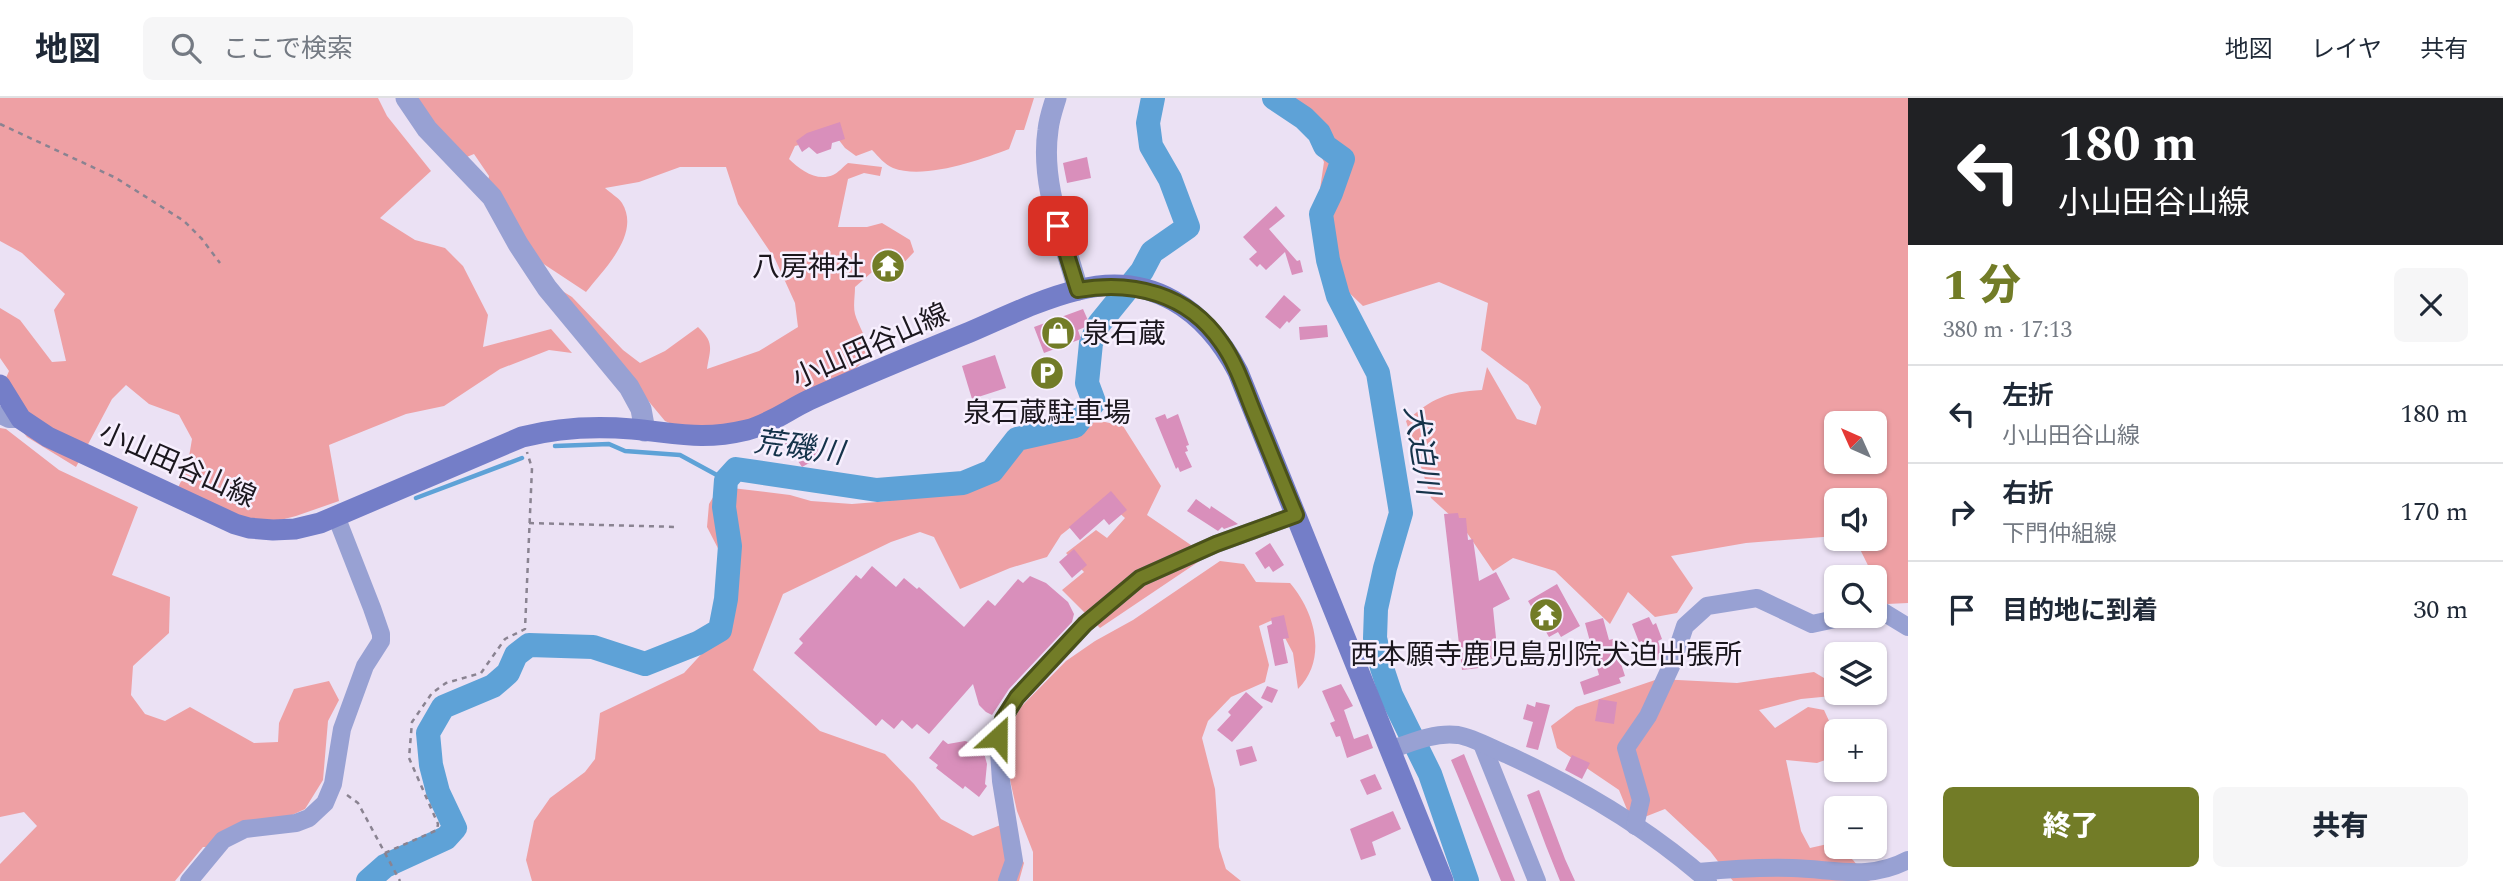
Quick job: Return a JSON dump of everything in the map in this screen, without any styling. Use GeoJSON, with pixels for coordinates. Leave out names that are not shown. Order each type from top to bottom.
{"type":"FeatureCollection","features":[{"type":"Feature","properties":{"kind":"main road","name":"小山田谷山線"},"geometry":{"type":"LineString","coordinates":[[0,385],[10,417],[48,437],[249,528],[295,529],[336,516],[522,437],[559,430],[606,428],[696,437],[750,429],[890,365],[1061,294],[1112,286],[1167,296],[1184,306],[1211,329],[1222,342],[1238,372],[1443,881]]}},
{"type":"Feature","properties":{"kind":"street"},"geometry":{"type":"LineString","coordinates":[[406,98],[427,129],[492,197],[547,288],[629,387],[641,409],[645,430]]}},
{"type":"Feature","properties":{"kind":"street"},"geometry":{"type":"LineString","coordinates":[[1056,98],[1048,130],[1049,187],[1078,290]]}},
{"type":"Feature","properties":{"kind":"street"},"geometry":{"type":"LineString","coordinates":[[1007,881],[1014,861],[1001,781],[998,737],[1003,719],[1017,697],[1085,624],[1140,578],[1216,544],[1296,515]]}},
{"type":"Feature","properties":{"kind":"street"},"geometry":{"type":"LineString","coordinates":[[189,881],[223,840],[244,829],[296,823],[309,818],[326,803],[333,785],[342,729],[365,666],[381,641],[372,608],[336,516]]}},
{"type":"Feature","properties":{"kind":"street"},"geometry":{"type":"LineString","coordinates":[[1636,826],[1641,800],[1626,748],[1648,716],[1673,662],[1685,626],[1707,606],[1757,598],[1812,624],[1824,621]]}},
{"type":"Feature","properties":{"kind":"street"},"geometry":{"type":"LineString","coordinates":[[1887,614],[1908,627]]}},
{"type":"Feature","properties":{"kind":"street"},"geometry":{"type":"LineString","coordinates":[[1390,750],[1438,735],[1460,735],[1554,776],[1613,809],[1703,877],[1755,867],[1816,870],[1843,877],[1872,876],[1897,869],[1908,860]]}},
{"type":"Feature","properties":{"kind":"street"},"geometry":{"type":"LineString","coordinates":[[1482,744],[1537,881]]}},
{"type":"Feature","properties":{"kind":"path"},"geometry":{"type":"LineString","coordinates":[[0,124],[116,178],[184,221],[220,263]]}},
{"type":"Feature","properties":{"kind":"path"},"geometry":{"type":"LineString","coordinates":[[386,855],[437,830],[438,824],[409,758],[412,722],[432,694],[446,683],[481,673],[505,639],[525,629],[532,468],[522,437]]}},
{"type":"Feature","properties":{"kind":"path"},"geometry":{"type":"LineString","coordinates":[[529,523],[678,527]]}},
{"type":"Feature","properties":{"kind":"path"},"geometry":{"type":"LineString","coordinates":[[333,785],[358,803],[400,881]]}},
{"type":"Feature","properties":{"kind":"shaded area"},"geometry":{"type":"Polygon","coordinates":[[[0,98],[378,98],[387,116],[431,171],[380,218],[415,240],[445,248],[463,266],[488,315],[483,347],[551,329],[572,353],[549,350],[500,369],[444,406],[406,414],[329,445],[339,501],[296,516],[234,532],[171,502],[187,469],[192,439],[179,415],[149,404],[126,385],[112,399],[76,467],[27,437],[0,404],[0,392],[9,371],[0,358],[0,308],[20,320],[52,362],[66,361],[54,310],[65,294],[22,253],[0,241],[0,98]]]}},
{"type":"Feature","properties":{"kind":"shaded area"},"geometry":{"type":"Polygon","coordinates":[[[400,98],[1034,98],[1024,130],[1016,130],[1009,149],[952,167],[920,172],[893,168],[872,150],[856,156],[845,148],[835,135],[795,146],[789,159],[815,176],[833,175],[848,163],[882,167],[880,176],[864,173],[848,179],[838,227],[867,227],[882,223],[910,240],[914,252],[896,271],[879,266],[855,287],[855,314],[867,350],[858,366],[823,389],[775,411],[732,425],[705,429],[684,427],[665,421],[551,284],[572,297],[623,350],[640,363],[665,351],[698,327],[709,342],[707,369],[759,351],[798,327],[795,303],[775,259],[738,204],[726,167],[680,167],[639,182],[605,188],[622,203],[627,215],[627,227],[618,250],[586,292],[530,255],[485,197],[489,176],[474,154],[450,164],[400,98]]]}},
{"type":"Feature","properties":{"kind":"shaded area"},"geometry":{"type":"Polygon","coordinates":[[[1264,98],[1908,98],[1908,603],[1887,604],[1887,565],[1868,565],[1861,551],[1887,551],[1887,488],[1824,488],[1824,537],[1746,543],[1671,556],[1693,588],[1677,613],[1655,617],[1628,592],[1610,624],[1555,571],[1513,558],[1493,571],[1463,527],[1431,498],[1406,421],[1441,398],[1459,392],[1482,390],[1487,367],[1517,419],[1536,425],[1541,407],[1528,385],[1481,350],[1488,303],[1439,282],[1363,306],[1318,263],[1313,236],[1324,162],[1305,124],[1264,98]]]}},
{"type":"Feature","properties":{"kind":"shaded area"},"geometry":{"type":"Polygon","coordinates":[[[1083,417],[1123,426],[1161,486],[1147,515],[1207,556],[1100,628],[1062,590],[1084,572],[1066,553],[1096,530],[1107,538],[1125,518],[1105,500],[1061,535],[1047,557],[1010,568],[960,589],[934,537],[920,532],[891,542],[783,594],[753,670],[820,731],[885,754],[914,784],[941,819],[973,836],[1003,824],[1024,863],[1019,881],[532,881],[526,860],[534,821],[550,798],[585,772],[595,759],[600,713],[684,673],[707,648],[725,584],[726,564],[707,527],[709,504],[715,494],[732,488],[790,495],[811,501],[852,504],[890,501],[946,484],[994,464],[1045,429],[1083,417]]]}},
{"type":"Feature","properties":{"kind":"shaded area"},"geometry":{"type":"Polygon","coordinates":[[[0,428],[6,429],[59,470],[138,507],[112,575],[170,597],[169,633],[133,666],[131,695],[145,714],[165,721],[190,707],[254,743],[278,742],[279,723],[294,689],[329,681],[339,700],[328,721],[323,780],[305,809],[223,847],[203,847],[175,881],[0,881],[0,864],[37,826],[24,812],[0,817],[0,428]]]}},
{"type":"Feature","properties":{"kind":"shaded area"},"geometry":{"type":"Polygon","coordinates":[[[1220,561],[1244,564],[1256,582],[1290,583],[1306,608],[1315,636],[1313,664],[1298,689],[1293,653],[1275,619],[1259,626],[1269,665],[1265,682],[1231,697],[1208,721],[1202,738],[1215,789],[1219,847],[1226,869],[1241,881],[1033,881],[1033,852],[1017,811],[1008,771],[1008,735],[1013,715],[1066,661],[1133,620],[1220,561]]]}},
{"type":"Feature","properties":{"kind":"shaded area"},"geometry":{"type":"Polygon","coordinates":[[[1814,672],[1824,678],[1824,697],[1801,699],[1759,710],[1775,728],[1808,707],[1824,710],[1828,719],[1824,719],[1824,760],[1817,763],[1786,760],[1801,831],[1810,848],[1824,845],[1824,859],[1852,859],[1870,881],[1733,881],[1710,851],[1665,809],[1642,818],[1628,812],[1619,790],[1557,748],[1551,726],[1576,707],[1658,679],[1737,683],[1814,672]]]}},
{"type":"Feature","properties":{"kind":"building"},"geometry":{"type":"Polygon","coordinates":[[[840,122],[845,139],[832,143],[831,149],[817,154],[809,147],[802,152],[796,141],[807,133],[840,122]]]}},
{"type":"Feature","properties":{"kind":"building"},"geometry":{"type":"Polygon","coordinates":[[[1087,157],[1091,178],[1067,183],[1063,163],[1087,157]]]}},
{"type":"Feature","properties":{"kind":"building"},"geometry":{"type":"Polygon","coordinates":[[[1276,206],[1285,216],[1269,229],[1297,261],[1300,260],[1303,272],[1292,275],[1285,252],[1266,270],[1260,264],[1257,267],[1249,259],[1257,252],[1243,237],[1276,206]]]}},
{"type":"Feature","properties":{"kind":"building","name":"八房神社"},"geometry":{"type":"Polygon","coordinates":[[[880,257],[900,266],[896,276],[875,267],[880,257]]]}},
{"type":"Feature","properties":{"kind":"building"},"geometry":{"type":"Polygon","coordinates":[[[1284,295],[1301,310],[1280,329],[1265,317],[1284,295]]]}},
{"type":"Feature","properties":{"kind":"building","name":"泉石蔵"},"geometry":{"type":"Polygon","coordinates":[[[1083,309],[1090,325],[1078,330],[1081,339],[1044,353],[1034,327],[1083,309]]]}},
{"type":"Feature","properties":{"kind":"building"},"geometry":{"type":"Polygon","coordinates":[[[1327,325],[1328,337],[1300,340],[1299,327],[1327,325]]]}},
{"type":"Feature","properties":{"kind":"building"},"geometry":{"type":"Polygon","coordinates":[[[995,355],[1006,388],[972,399],[962,366],[995,355]]]}},
{"type":"Feature","properties":{"kind":"building"},"geometry":{"type":"Polygon","coordinates":[[[1165,414],[1167,419],[1178,414],[1189,445],[1186,446],[1188,451],[1185,452],[1192,467],[1180,472],[1178,467],[1176,469],[1155,418],[1165,414]]]}},
{"type":"Feature","properties":{"kind":"building"},"geometry":{"type":"Polygon","coordinates":[[[807,430],[822,456],[802,467],[796,458],[792,460],[783,444],[807,430]]]}},
{"type":"Feature","properties":{"kind":"building"},"geometry":{"type":"Polygon","coordinates":[[[1111,491],[1127,510],[1109,525],[1104,519],[1080,540],[1069,527],[1111,491]]]}},
{"type":"Feature","properties":{"kind":"building"},"geometry":{"type":"Polygon","coordinates":[[[1196,499],[1238,524],[1224,529],[1222,527],[1218,531],[1187,511],[1196,499]]]}},
{"type":"Feature","properties":{"kind":"building"},"geometry":{"type":"Polygon","coordinates":[[[1458,513],[1459,518],[1466,518],[1468,540],[1473,539],[1479,581],[1496,572],[1510,599],[1493,608],[1498,658],[1486,659],[1487,667],[1462,670],[1444,514],[1458,513]]]}},
{"type":"Feature","properties":{"kind":"building"},"geometry":{"type":"Polygon","coordinates":[[[1270,543],[1284,565],[1273,572],[1269,566],[1265,569],[1255,553],[1270,543]]]}},
{"type":"Feature","properties":{"kind":"building"},"geometry":{"type":"Polygon","coordinates":[[[1074,549],[1087,565],[1072,578],[1059,562],[1074,549]]]}},
{"type":"Feature","properties":{"kind":"building"},"geometry":{"type":"Polygon","coordinates":[[[872,566],[896,587],[904,578],[917,589],[919,587],[964,627],[988,600],[995,606],[1018,579],[1023,583],[1030,576],[1046,583],[1068,602],[1074,614],[1072,622],[1009,689],[992,715],[979,705],[973,684],[929,734],[917,724],[912,729],[902,720],[894,729],[882,719],[876,726],[794,653],[803,643],[799,639],[856,575],[861,579],[872,566]]]}},
{"type":"Feature","properties":{"kind":"building"},"geometry":{"type":"Polygon","coordinates":[[[1557,584],[1580,626],[1561,637],[1558,632],[1549,637],[1528,601],[1557,584]]]}},
{"type":"Feature","properties":{"kind":"building"},"geometry":{"type":"Polygon","coordinates":[[[1284,615],[1289,638],[1283,639],[1288,663],[1275,666],[1267,626],[1272,624],[1271,618],[1284,615]]]}},
{"type":"Feature","properties":{"kind":"building"},"geometry":{"type":"Polygon","coordinates":[[[1649,617],[1653,625],[1656,623],[1662,639],[1658,641],[1663,655],[1651,663],[1632,624],[1649,617]]]}},
{"type":"Feature","properties":{"kind":"building"},"geometry":{"type":"Polygon","coordinates":[[[1603,618],[1609,640],[1613,639],[1625,676],[1619,678],[1621,683],[1584,695],[1580,682],[1599,675],[1585,623],[1603,618]]]}},
{"type":"Feature","properties":{"kind":"building"},"geometry":{"type":"Polygon","coordinates":[[[1341,684],[1353,706],[1344,710],[1354,739],[1368,734],[1373,748],[1347,758],[1340,736],[1336,737],[1330,723],[1335,721],[1322,691],[1341,684]]]}},
{"type":"Feature","properties":{"kind":"building"},"geometry":{"type":"Polygon","coordinates":[[[1267,686],[1278,690],[1272,703],[1261,698],[1267,686]]]}},
{"type":"Feature","properties":{"kind":"building"},"geometry":{"type":"Polygon","coordinates":[[[1246,692],[1263,707],[1232,742],[1217,730],[1231,715],[1228,712],[1246,692]]]}},
{"type":"Feature","properties":{"kind":"building"},"geometry":{"type":"Polygon","coordinates":[[[1599,699],[1617,702],[1614,724],[1595,721],[1599,699]]]}},
{"type":"Feature","properties":{"kind":"building"},"geometry":{"type":"Polygon","coordinates":[[[1536,702],[1550,705],[1538,750],[1526,747],[1533,722],[1523,719],[1527,704],[1535,707],[1536,702]]]}},
{"type":"Feature","properties":{"kind":"building"},"geometry":{"type":"Polygon","coordinates":[[[979,735],[987,764],[987,786],[979,797],[965,786],[963,789],[936,768],[938,765],[929,758],[943,740],[948,744],[965,741],[971,743],[979,735]]]}},
{"type":"Feature","properties":{"kind":"building"},"geometry":{"type":"Polygon","coordinates":[[[1252,746],[1257,761],[1240,766],[1236,750],[1252,746]]]}},
{"type":"Feature","properties":{"kind":"building"},"geometry":{"type":"Polygon","coordinates":[[[1464,754],[1515,881],[1501,881],[1451,760],[1464,754]]]}},
{"type":"Feature","properties":{"kind":"building"},"geometry":{"type":"Polygon","coordinates":[[[1572,755],[1590,763],[1582,779],[1565,770],[1572,755]]]}},
{"type":"Feature","properties":{"kind":"building"},"geometry":{"type":"Polygon","coordinates":[[[1375,774],[1382,789],[1367,795],[1360,780],[1375,774]]]}},
{"type":"Feature","properties":{"kind":"building"},"geometry":{"type":"Polygon","coordinates":[[[1539,790],[1575,881],[1560,881],[1546,846],[1527,795],[1539,790]]]}},
{"type":"Feature","properties":{"kind":"building"},"geometry":{"type":"Polygon","coordinates":[[[1393,811],[1401,829],[1372,842],[1376,855],[1361,860],[1350,829],[1393,811]]]}},
{"type":"Feature","properties":{"kind":"waterway","name":"荒磯川"},"geometry":{"type":"LineString","coordinates":[[368,881],[385,866],[446,838],[455,828],[438,792],[431,765],[428,733],[443,707],[493,686],[508,673],[516,655],[529,645],[593,647],[645,664],[698,643],[720,630],[726,599],[730,546],[724,507],[726,480],[736,469],[877,490],[963,483],[992,471],[1017,439],[1075,426],[1094,402],[1087,383],[1091,343],[1099,324],[1142,271],[1152,252],[1188,227],[1170,179],[1151,146],[1148,123],[1153,98]]}},
{"type":"Feature","properties":{"kind":"waterway","name":"犬迫川"},"geometry":{"type":"LineString","coordinates":[[1274,98],[1304,118],[1319,133],[1325,146],[1343,159],[1321,214],[1328,260],[1338,296],[1378,373],[1401,513],[1376,609],[1375,638],[1391,695],[1430,774],[1467,881]]}},
{"type":"Feature","properties":{"kind":"waterway"},"geometry":{"type":"LineString","coordinates":[[555,446],[609,444],[625,451],[680,455],[726,480]]}},
{"type":"Feature","properties":{"kind":"waterway"},"geometry":{"type":"LineString","coordinates":[[416,498],[522,458]]}},
{"type":"Feature","properties":{"kind":"place","name":"八房神社"},"geometry":{"type":"Point","coordinates":[888,266]}},
{"type":"Feature","properties":{"kind":"place","name":"泉石蔵"},"geometry":{"type":"Point","coordinates":[1058,333]}},
{"type":"Feature","properties":{"kind":"place","name":"泉石蔵駐車場"},"geometry":{"type":"Point","coordinates":[1047,373]}},
{"type":"Feature","properties":{"kind":"place","name":"西本願寺鹿児島別院犬迫出張所"},"geometry":{"type":"Point","coordinates":[1546,615]}},
{"type":"Feature","properties":{"kind":"route"},"geometry":{"type":"LineString","coordinates":[[998,737],[1003,719],[1017,697],[1085,624],[1140,578],[1216,544],[1296,515],[1238,372],[1222,342],[1198,317],[1167,296],[1129,286],[1078,290],[1058,226]]}}]}
